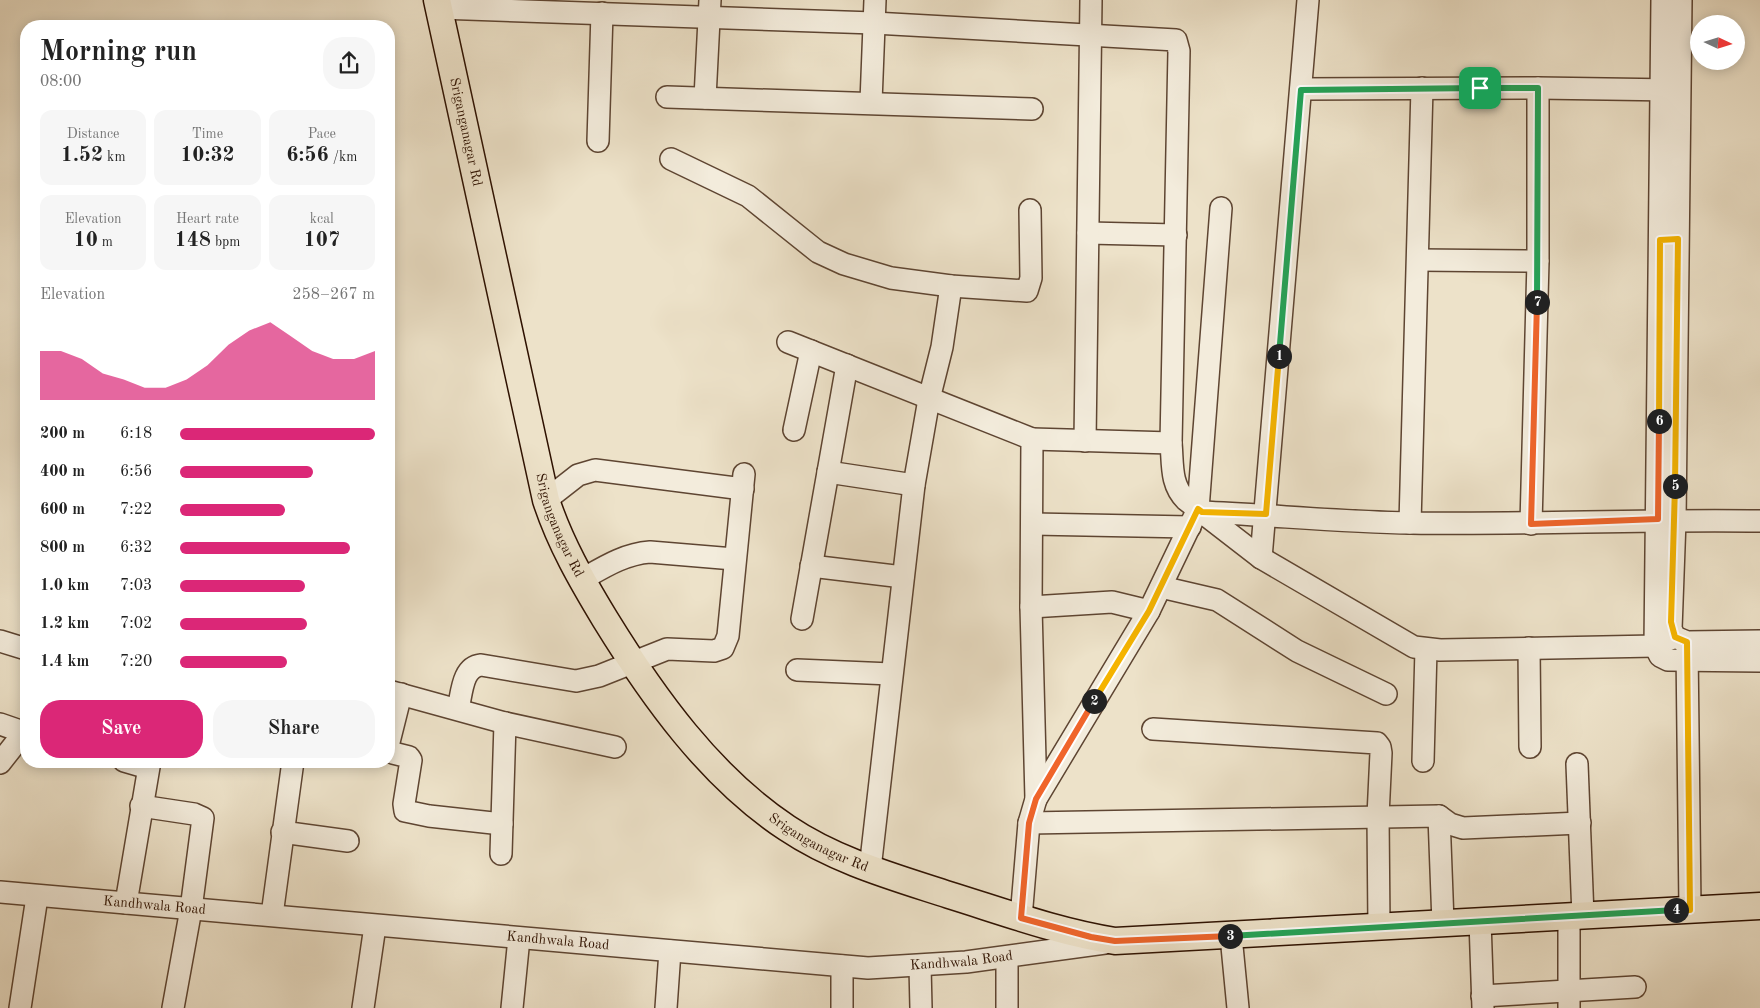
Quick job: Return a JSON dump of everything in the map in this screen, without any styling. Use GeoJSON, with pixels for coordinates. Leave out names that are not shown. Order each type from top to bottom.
{"type":"FeatureCollection","features":[{"type":"Feature","properties":{"kind":"main road","name":"Sriganganagar Rd"},"geometry":{"type":"LineString","coordinates":[[438,4],[546,500],[556,529],[581,580],[632,663],[651,690],[736,790],[788,829],[823,849],[870,869],[1021,918],[1091,937],[1115,941],[1760,906]]}},
{"type":"Feature","properties":{"kind":"street"},"geometry":{"type":"LineString","coordinates":[[871,102],[875,0]]}},
{"type":"Feature","properties":{"kind":"street"},"geometry":{"type":"LineString","coordinates":[[1086,441],[1091,0]]}},
{"type":"Feature","properties":{"kind":"street"},"geometry":{"type":"LineString","coordinates":[[1261,558],[1308,0]]}},
{"type":"Feature","properties":{"kind":"street"},"geometry":{"type":"LineString","coordinates":[[1662,0],[1670,90],[1666,519],[1671,622],[1683,646],[1690,910]]}},
{"type":"Feature","properties":{"kind":"street"},"geometry":{"type":"LineString","coordinates":[[1670,90],[1681,0]]}},
{"type":"Feature","properties":{"kind":"street"},"geometry":{"type":"LineString","coordinates":[[438,4],[550,6],[602,13],[710,8],[874,23],[1090,36],[1168,38],[1176,40],[1178,45],[1176,235],[1171,443],[1174,483],[1178,492],[1197,516],[1261,558],[1404,643],[1426,649],[1683,646],[1760,641]]}},
{"type":"Feature","properties":{"kind":"street"},"geometry":{"type":"LineString","coordinates":[[706,98],[710,8]]}},
{"type":"Feature","properties":{"kind":"street"},"geometry":{"type":"LineString","coordinates":[[598,141],[602,13]]}},
{"type":"Feature","properties":{"kind":"street"},"geometry":{"type":"LineString","coordinates":[[1301,90],[1422,88],[1670,90]]}},
{"type":"Feature","properties":{"kind":"street"},"geometry":{"type":"LineString","coordinates":[[1410,523],[1422,88]]}},
{"type":"Feature","properties":{"kind":"street"},"geometry":{"type":"LineString","coordinates":[[1531,524],[1538,261],[1538,88]]}},
{"type":"Feature","properties":{"kind":"street"},"geometry":{"type":"LineString","coordinates":[[667,97],[871,102],[1032,109]]}},
{"type":"Feature","properties":{"kind":"street"},"geometry":{"type":"LineString","coordinates":[[671,159],[748,196],[801,239],[831,259],[876,274],[951,286],[1027,291],[1030,278],[1030,210]]}},
{"type":"Feature","properties":{"kind":"street"},"geometry":{"type":"LineString","coordinates":[[1021,918],[1029,823],[1036,799],[1149,611],[1197,516],[1221,208]]}},
{"type":"Feature","properties":{"kind":"street"},"geometry":{"type":"LineString","coordinates":[[1088,233],[1176,235]]}},
{"type":"Feature","properties":{"kind":"street"},"geometry":{"type":"LineString","coordinates":[[1418,260],[1538,261]]}},
{"type":"Feature","properties":{"kind":"street"},"geometry":{"type":"LineString","coordinates":[[870,869],[914,485],[929,399],[942,347],[951,286]]}},
{"type":"Feature","properties":{"kind":"street"},"geometry":{"type":"LineString","coordinates":[[788,342],[1032,439],[1171,443]]}},
{"type":"Feature","properties":{"kind":"street"},"geometry":{"type":"LineString","coordinates":[[794,430],[811,351]]}},
{"type":"Feature","properties":{"kind":"street"},"geometry":{"type":"LineString","coordinates":[[802,619],[847,365]]}},
{"type":"Feature","properties":{"kind":"street"},"geometry":{"type":"LineString","coordinates":[[1032,439],[1033,524],[1031,607],[1036,799]]}},
{"type":"Feature","properties":{"kind":"street"},"geometry":{"type":"LineString","coordinates":[[458,710],[468,670],[474,666],[482,665],[576,681],[598,676],[667,649],[714,651],[723,648],[728,636],[734,559],[744,482],[595,470],[578,475],[546,500]]}},
{"type":"Feature","properties":{"kind":"street"},"geometry":{"type":"LineString","coordinates":[[828,472],[914,485]]}},
{"type":"Feature","properties":{"kind":"street"},"geometry":{"type":"LineString","coordinates":[[1033,524],[1266,514],[1410,523],[1531,524],[1666,519],[1760,520]]}},
{"type":"Feature","properties":{"kind":"street"},"geometry":{"type":"LineString","coordinates":[[1655,646],[1666,519]]}},
{"type":"Feature","properties":{"kind":"street"},"geometry":{"type":"LineString","coordinates":[[581,580],[616,561],[637,553],[650,552],[734,559]]}},
{"type":"Feature","properties":{"kind":"street"},"geometry":{"type":"LineString","coordinates":[[811,566],[903,577]]}},
{"type":"Feature","properties":{"kind":"street"},"geometry":{"type":"LineString","coordinates":[[1160,587],[1217,600],[1298,652],[1386,694]]}},
{"type":"Feature","properties":{"kind":"street"},"geometry":{"type":"LineString","coordinates":[[1031,607],[1112,602],[1149,611]]}},
{"type":"Feature","properties":{"kind":"street"},"geometry":{"type":"LineString","coordinates":[[0,641],[20,647]]}},
{"type":"Feature","properties":{"kind":"street"},"geometry":{"type":"LineString","coordinates":[[1683,646],[1760,661]]}},
{"type":"Feature","properties":{"kind":"street"},"geometry":{"type":"LineString","coordinates":[[1528,648],[1530,747]]}},
{"type":"Feature","properties":{"kind":"street"},"geometry":{"type":"LineString","coordinates":[[1423,761],[1426,649]]}},
{"type":"Feature","properties":{"kind":"street"},"geometry":{"type":"LineString","coordinates":[[797,670],[891,674]]}},
{"type":"Feature","properties":{"kind":"street"},"geometry":{"type":"LineString","coordinates":[[395,693],[505,723],[616,747]]}},
{"type":"Feature","properties":{"kind":"street"},"geometry":{"type":"LineString","coordinates":[[502,854],[505,723]]}},
{"type":"Feature","properties":{"kind":"street"},"geometry":{"type":"LineString","coordinates":[[0,724],[20,730]]}},
{"type":"Feature","properties":{"kind":"street"},"geometry":{"type":"LineString","coordinates":[[1153,729],[1377,743],[1381,753],[1378,816],[1380,927]]}},
{"type":"Feature","properties":{"kind":"street"},"geometry":{"type":"LineString","coordinates":[[0,764],[20,739]]}},
{"type":"Feature","properties":{"kind":"street"},"geometry":{"type":"LineString","coordinates":[[395,754],[409,757],[411,760],[404,804],[405,811],[429,816],[502,824]]}},
{"type":"Feature","properties":{"kind":"street"},"geometry":{"type":"LineString","coordinates":[[1569,1000],[1576,916],[1580,824],[1577,764]]}},
{"type":"Feature","properties":{"kind":"street"},"geometry":{"type":"LineString","coordinates":[[126,903],[148,768]]}},
{"type":"Feature","properties":{"kind":"street"},"geometry":{"type":"LineString","coordinates":[[272,915],[292,768]]}},
{"type":"Feature","properties":{"kind":"street"},"geometry":{"type":"LineString","coordinates":[[141,806],[199,815],[203,818],[191,910],[173,1008]]}},
{"type":"Feature","properties":{"kind":"street"},"geometry":{"type":"LineString","coordinates":[[1029,823],[1439,816],[1450,824],[1463,828],[1580,824]]}},
{"type":"Feature","properties":{"kind":"street"},"geometry":{"type":"LineString","coordinates":[[1439,816],[1443,924]]}},
{"type":"Feature","properties":{"kind":"street"},"geometry":{"type":"LineString","coordinates":[[282,832],[348,841]]}},
{"type":"Feature","properties":{"kind":"street","name":"Kandhwala Road"},"geometry":{"type":"LineString","coordinates":[[0,892],[868,968],[920,966],[1007,957],[1115,941]]}},
{"type":"Feature","properties":{"kind":"street"},"geometry":{"type":"LineString","coordinates":[[20,1008],[37,896]]}},
{"type":"Feature","properties":{"kind":"street"},"geometry":{"type":"LineString","coordinates":[[1480,921],[1483,1002],[1569,1000],[1634,987]]}},
{"type":"Feature","properties":{"kind":"street"},"geometry":{"type":"LineString","coordinates":[[363,1008],[375,926]]}},
{"type":"Feature","properties":{"kind":"street"},"geometry":{"type":"LineString","coordinates":[[1231,936],[1238,1008]]}},
{"type":"Feature","properties":{"kind":"street"},"geometry":{"type":"LineString","coordinates":[[512,1008],[519,938]]}},
{"type":"Feature","properties":{"kind":"street"},"geometry":{"type":"LineString","coordinates":[[666,1008],[670,950]]}},
{"type":"Feature","properties":{"kind":"street"},"geometry":{"type":"LineString","coordinates":[[1007,957],[1007,1008]]}},
{"type":"Feature","properties":{"kind":"street"},"geometry":{"type":"LineString","coordinates":[[842,966],[842,1008]]}},
{"type":"Feature","properties":{"kind":"street"},"geometry":{"type":"LineString","coordinates":[[920,966],[921,1008]]}},
{"type":"Feature","properties":{"kind":"route"},"geometry":{"type":"LineString","coordinates":[[1480,88],[1538,88],[1538,261],[1531,524],[1658,519],[1660,240],[1678,239],[1675,520],[1671,629],[1675,637],[1687,642],[1690,910],[1115,941],[1091,937],[1021,918],[1029,823],[1036,799],[1149,611],[1198,509],[1202,512],[1266,514],[1301,90],[1480,88]]}}]}
